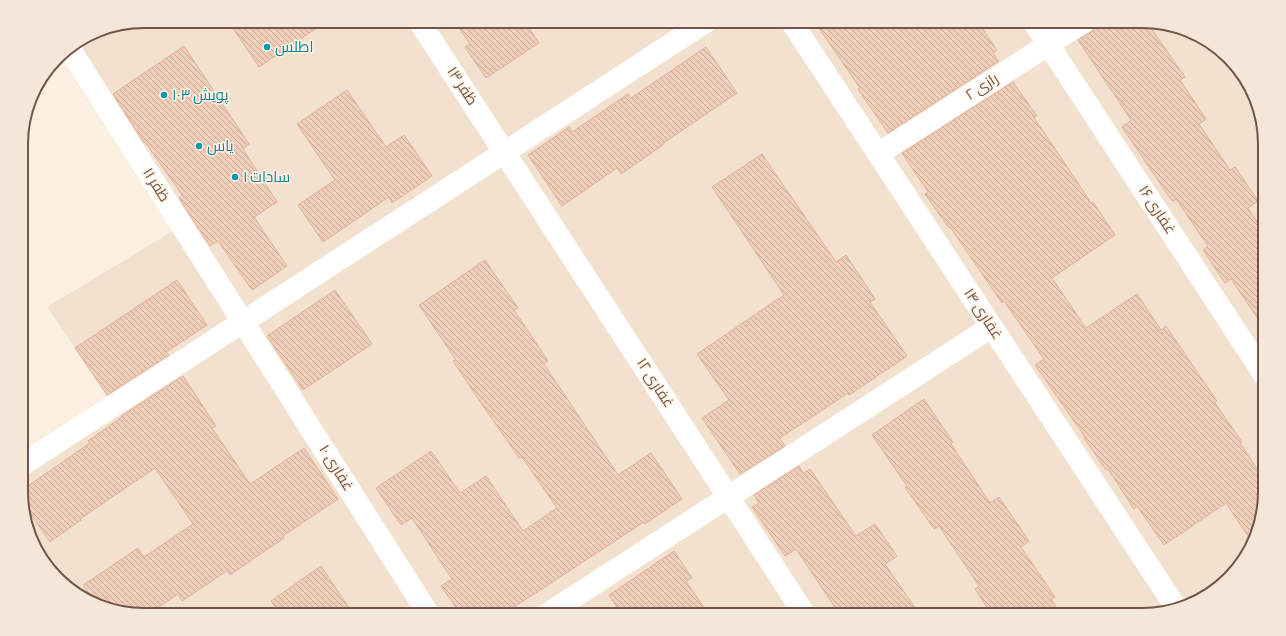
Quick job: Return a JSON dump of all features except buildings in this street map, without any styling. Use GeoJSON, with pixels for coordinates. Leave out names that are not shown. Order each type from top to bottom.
{"type":"FeatureCollection","features":[{"type":"Feature","properties":{"kind":"street","name":"ظفر ۱۳"},"geometry":{"type":"LineString","coordinates":[[424,28],[504,152]]}},
{"type":"Feature","properties":{"kind":"street"},"geometry":{"type":"LineString","coordinates":[[28,461],[696,28]]}},
{"type":"Feature","properties":{"kind":"street","name":"غفاری ۱۴"},"geometry":{"type":"LineString","coordinates":[[796,28],[1173,604]]}},
{"type":"Feature","properties":{"kind":"street","name":"غفاری ۱۶"},"geometry":{"type":"LineString","coordinates":[[1038,28],[1258,365]]}},
{"type":"Feature","properties":{"kind":"street","name":"رازی ۲"},"geometry":{"type":"LineString","coordinates":[[878,154],[1074,28]]}},
{"type":"Feature","properties":{"kind":"street","name":"ظفر ۱۱"},"geometry":{"type":"LineString","coordinates":[[73,54],[243,322]]}},
{"type":"Feature","properties":{"kind":"street","name":"غفاری ۱۲"},"geometry":{"type":"LineString","coordinates":[[504,152],[800,608]]}},
{"type":"Feature","properties":{"kind":"street","name":"غفاری ۱۰"},"geometry":{"type":"LineString","coordinates":[[243,322],[425,608]]}},
{"type":"Feature","properties":{"kind":"street"},"geometry":{"type":"LineString","coordinates":[[557,608],[991,327]]}},
{"type":"Feature","properties":{"kind":"shaded area"},"geometry":{"type":"Polygon","coordinates":[[[136,28],[1150,28],[1165,30],[1193,40],[1218,57],[1229,68],[1246,93],[1252,107],[1257,129],[1258,492],[1254,522],[1246,543],[1238,556],[1218,579],[1193,596],[1179,602],[1150,608],[144,608],[121,606],[93,596],[68,579],[57,568],[40,543],[30,515],[28,492],[28,451],[109,397],[47,307],[188,222],[76,51],[86,44],[107,34],[136,28]]]}},
{"type":"Feature","properties":{"kind":"place","name":"اطلس"},"geometry":{"type":"Point","coordinates":[267,47]}},
{"type":"Feature","properties":{"kind":"place","name":"پویش ۱۰۳"},"geometry":{"type":"Point","coordinates":[164,95]}},
{"type":"Feature","properties":{"kind":"place","name":"یاس"},"geometry":{"type":"Point","coordinates":[199,146]}},
{"type":"Feature","properties":{"kind":"place","name":"سادات ۱"},"geometry":{"type":"Point","coordinates":[235,177]}}]}
